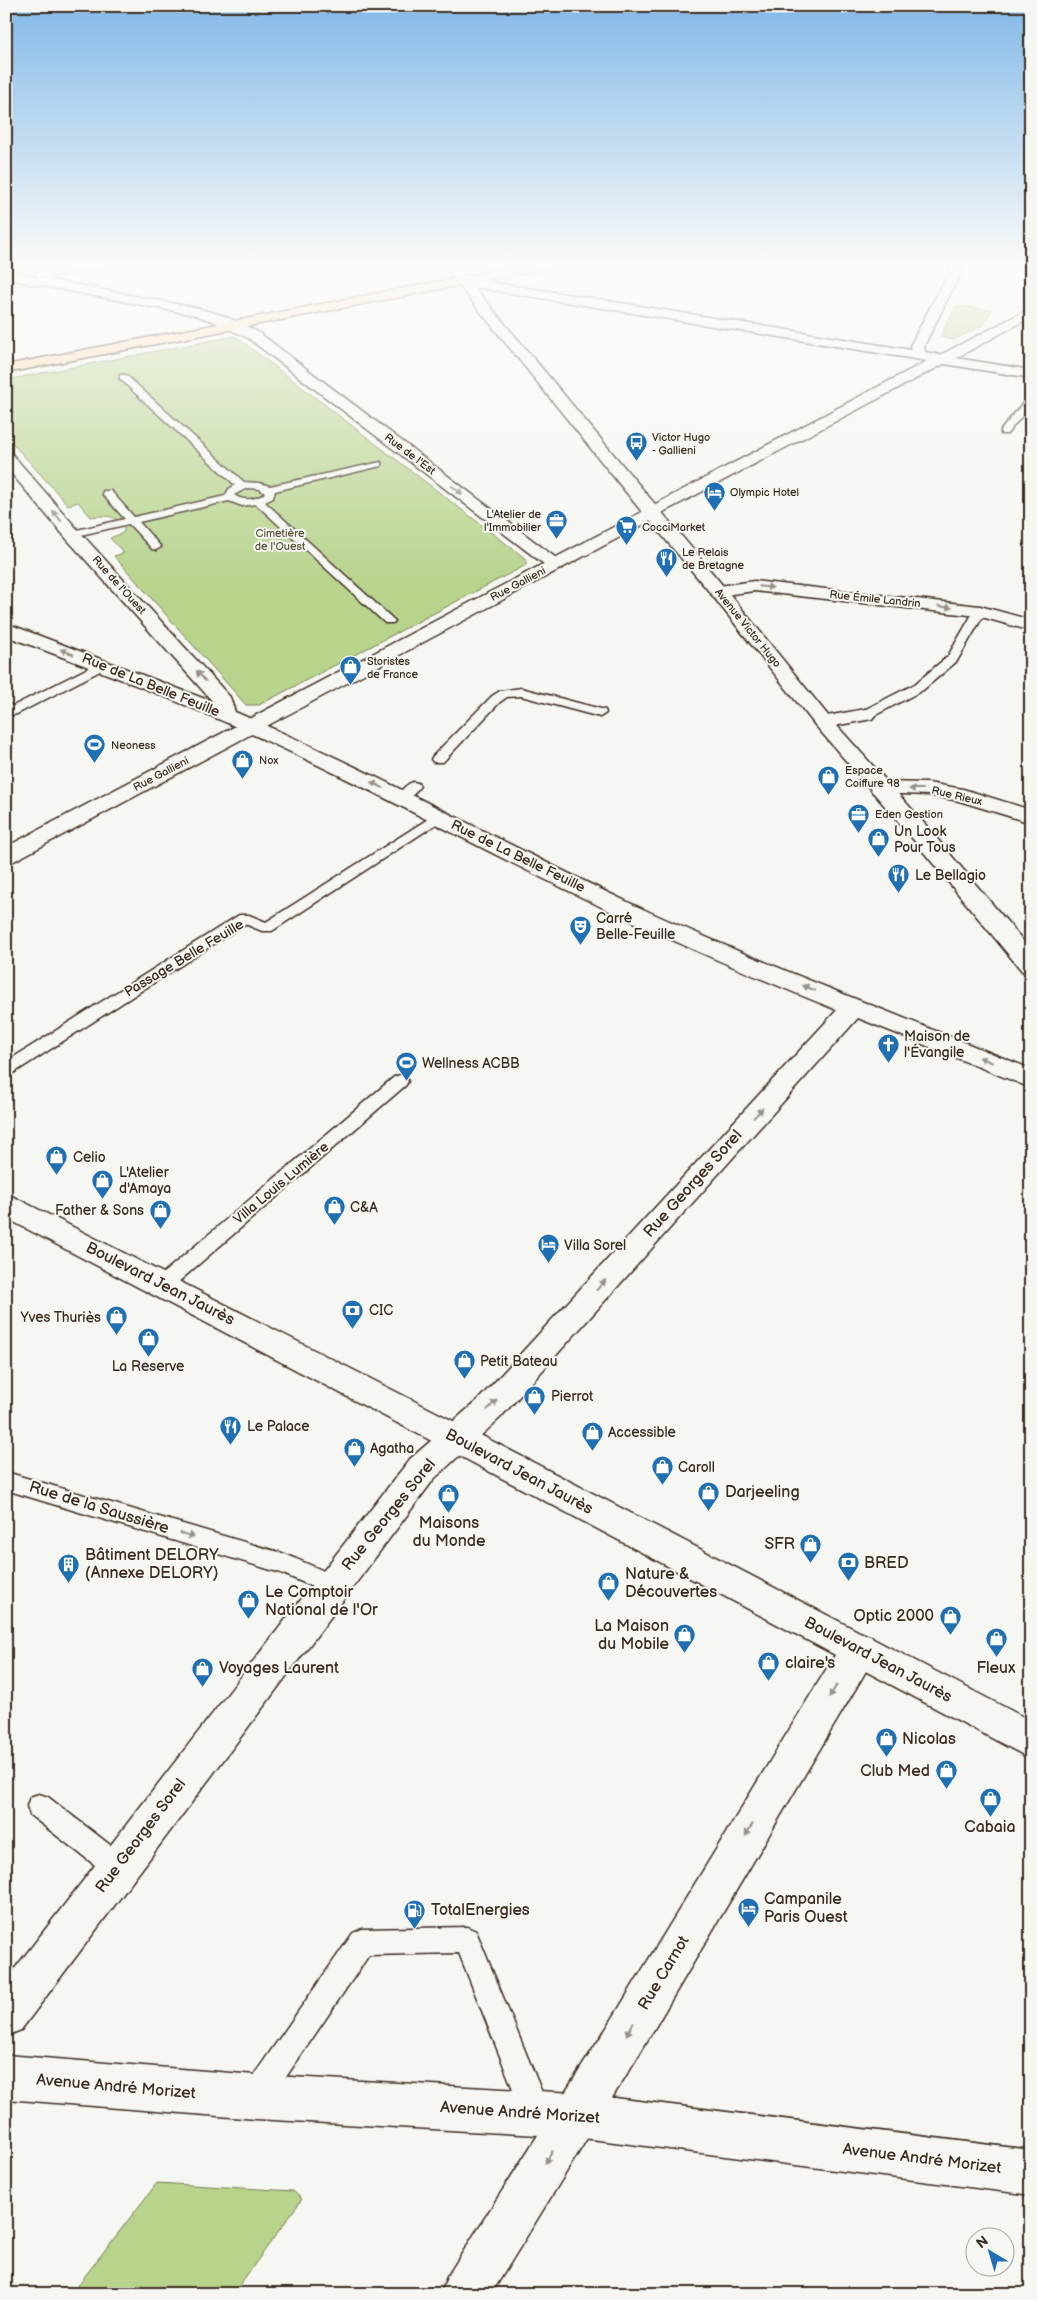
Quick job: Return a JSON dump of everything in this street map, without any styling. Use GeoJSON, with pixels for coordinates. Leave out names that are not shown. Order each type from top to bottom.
{"type":"FeatureCollection","features":[{"type":"Feature","properties":{"kind":"street","name":"Rue de l'Est"},"geometry":{"type":"LineString","coordinates":[[300,371],[555,564]]}},
{"type":"Feature","properties":{"kind":"street","name":"Avenue Victor Hugo"},"geometry":{"type":"LineString","coordinates":[[535,371],[824,722],[882,788],[1031,966]]}},
{"type":"Feature","properties":{"kind":"street","name":"Rue Gallieni"},"geometry":{"type":"LineString","coordinates":[[6,856],[919,371]]}},
{"type":"Feature","properties":{"kind":"street"},"geometry":{"type":"LineString","coordinates":[[1010,371],[1031,374]]}},
{"type":"Feature","properties":{"kind":"street","name":"Rue de l'Ouest"},"geometry":{"type":"LineString","coordinates":[[6,457],[72,534],[223,701],[226,716]]}},
{"type":"Feature","properties":{"kind":"street","name":"Rue Émile Landrin"},"geometry":{"type":"LineString","coordinates":[[718,591],[754,586],[980,611],[1031,626]]}},
{"type":"Feature","properties":{"kind":"street","name":"Rue de La Belle Feuille"},"geometry":{"type":"LineString","coordinates":[[6,629],[98,664],[408,792],[438,816],[626,910],[854,1007],[1031,1079]]}},
{"type":"Feature","properties":{"kind":"street"},"geometry":{"type":"LineString","coordinates":[[824,722],[865,715]]}},
{"type":"Feature","properties":{"kind":"street","name":"Rue Rieux"},"geometry":{"type":"LineString","coordinates":[[882,788],[928,789],[963,795],[1031,817]]}},
{"type":"Feature","properties":{"kind":"street","name":"Rue Georges Sorel"},"geometry":{"type":"LineString","coordinates":[[6,2015],[422,1469],[489,1409],[854,1007]]}},
{"type":"Feature","properties":{"kind":"street","name":"Boulevard Jean Jaurès"},"geometry":{"type":"LineString","coordinates":[[6,1205],[162,1284],[1031,1741]]}},
{"type":"Feature","properties":{"kind":"street","name":"Rue Carnot"},"geometry":{"type":"LineString","coordinates":[[464,2294],[555,2114],[626,2036],[859,1650]]}},
{"type":"Feature","properties":{"kind":"street","name":"Avenue André Morizet"},"geometry":{"type":"LineString","coordinates":[[6,2078],[256,2097],[555,2114],[1031,2173]]}},
{"type":"Feature","properties":{"kind":"lane"},"geometry":{"type":"LineString","coordinates":[[123,377],[242,486]]}},
{"type":"Feature","properties":{"kind":"lane"},"geometry":{"type":"LineString","coordinates":[[1004,432],[1029,401]]}},
{"type":"Feature","properties":{"kind":"lane"},"geometry":{"type":"LineString","coordinates":[[230,498],[228,495],[230,491],[242,486],[258,485],[269,489],[377,464]]}},
{"type":"Feature","properties":{"kind":"lane"},"geometry":{"type":"LineString","coordinates":[[72,534],[230,498],[242,502],[258,501],[269,496],[269,489]]}},
{"type":"Feature","properties":{"kind":"lane"},"geometry":{"type":"LineString","coordinates":[[107,493],[156,547]]}},
{"type":"Feature","properties":{"kind":"lane"},"geometry":{"type":"LineString","coordinates":[[258,501],[389,621]]}},
{"type":"Feature","properties":{"kind":"lane"},"geometry":{"type":"LineString","coordinates":[[865,715],[919,687],[953,658],[980,611]]}},
{"type":"Feature","properties":{"kind":"lane"},"geometry":{"type":"LineString","coordinates":[[15,697],[21,699],[98,664]]}},
{"type":"Feature","properties":{"kind":"lane"},"geometry":{"type":"LineString","coordinates":[[6,707],[13,711],[98,664]]}},
{"type":"Feature","properties":{"kind":"lane"},"geometry":{"type":"LineString","coordinates":[[438,759],[496,698],[504,694],[521,692],[600,713]]}},
{"type":"Feature","properties":{"kind":"lane","name":"Passage Belle Feuille"},"geometry":{"type":"LineString","coordinates":[[6,1070],[244,918],[267,928],[438,816]]}},
{"type":"Feature","properties":{"kind":"lane","name":"Villa Louis Lumière"},"geometry":{"type":"LineString","coordinates":[[162,1284],[400,1081]]}},
{"type":"Feature","properties":{"kind":"lane","name":"Rue de la Saussière"},"geometry":{"type":"LineString","coordinates":[[6,1481],[285,1564],[332,1585]]}},
{"type":"Feature","properties":{"kind":"lane"},"geometry":{"type":"LineString","coordinates":[[39,1806],[118,1866]]}},
{"type":"Feature","properties":{"kind":"lane"},"geometry":{"type":"LineString","coordinates":[[256,2097],[362,1942],[467,1940],[555,2114]]}},
{"type":"Feature","properties":{"kind":"green space","name":"Cimetière de l'Ouest"},"geometry":{"type":"Polygon","coordinates":[[[51,371],[281,371],[526,559],[526,565],[259,705],[246,705],[114,556],[124,553],[110,538],[123,533],[125,526],[110,517],[91,517],[78,502],[68,505],[6,436],[6,380],[51,371]]]}},
{"type":"Feature","properties":{"kind":"green space"},"geometry":{"type":"Polygon","coordinates":[[[157,2183],[293,2191],[302,2199],[233,2294],[71,2294],[157,2183]]]}},
{"type":"Feature","properties":{"kind":"place","name":"Victor Hugo - Gallieni"},"geometry":{"type":"Point","coordinates":[636,462]}},
{"type":"Feature","properties":{"kind":"place","name":"Olympic Hotel"},"geometry":{"type":"Point","coordinates":[714,511]}},
{"type":"Feature","properties":{"kind":"place","name":"L'Atelier de l'Immobilier"},"geometry":{"type":"Point","coordinates":[557,539]}},
{"type":"Feature","properties":{"kind":"place","name":"CocciMarket"},"geometry":{"type":"Point","coordinates":[626,546]}},
{"type":"Feature","properties":{"kind":"place","name":"Le Relais de Bretagne"},"geometry":{"type":"Point","coordinates":[666,577]}},
{"type":"Feature","properties":{"kind":"place","name":"Storistes de France"},"geometry":{"type":"Point","coordinates":[351,686]}},
{"type":"Feature","properties":{"kind":"place","name":"Neoness"},"geometry":{"type":"Point","coordinates":[95,764]}},
{"type":"Feature","properties":{"kind":"place","name":"Nox"},"geometry":{"type":"Point","coordinates":[243,779]}},
{"type":"Feature","properties":{"kind":"place","name":"Espace Coiffure 98"},"geometry":{"type":"Point","coordinates":[829,795]}},
{"type":"Feature","properties":{"kind":"place","name":"Eden Gestion"},"geometry":{"type":"Point","coordinates":[859,833]}},
{"type":"Feature","properties":{"kind":"place","name":"Un Look Pour Tous"},"geometry":{"type":"Point","coordinates":[878,858]}},
{"type":"Feature","properties":{"kind":"place","name":"Le Bellagio"},"geometry":{"type":"Point","coordinates":[899,894]}},
{"type":"Feature","properties":{"kind":"place","name":"Carré Belle-Feuille"},"geometry":{"type":"Point","coordinates":[580,945]}},
{"type":"Feature","properties":{"kind":"place","name":"Maison de l'Évangile"},"geometry":{"type":"Point","coordinates":[888,1063]}},
{"type":"Feature","properties":{"kind":"place","name":"Wellness ACBB"},"geometry":{"type":"Point","coordinates":[406,1082]}},
{"type":"Feature","properties":{"kind":"place","name":"Celio"},"geometry":{"type":"Point","coordinates":[57,1176]}},
{"type":"Feature","properties":{"kind":"place","name":"L'Atelier d'Amaya"},"geometry":{"type":"Point","coordinates":[103,1199]}},
{"type":"Feature","properties":{"kind":"place","name":"C&A"},"geometry":{"type":"Point","coordinates":[334,1226]}},
{"type":"Feature","properties":{"kind":"place","name":"Father & Sons"},"geometry":{"type":"Point","coordinates":[160,1229]}},
{"type":"Feature","properties":{"kind":"place","name":"Villa Sorel"},"geometry":{"type":"Point","coordinates":[548,1264]}},
{"type":"Feature","properties":{"kind":"place","name":"CIC"},"geometry":{"type":"Point","coordinates":[353,1329]}},
{"type":"Feature","properties":{"kind":"place","name":"Yves Thuriès"},"geometry":{"type":"Point","coordinates":[117,1336]}},
{"type":"Feature","properties":{"kind":"place","name":"La Reserve"},"geometry":{"type":"Point","coordinates":[148,1357]}},
{"type":"Feature","properties":{"kind":"place","name":"Petit Bateau"},"geometry":{"type":"Point","coordinates":[464,1380]}},
{"type":"Feature","properties":{"kind":"place","name":"Pierrot"},"geometry":{"type":"Point","coordinates":[535,1415]}},
{"type":"Feature","properties":{"kind":"place","name":"Le Palace"},"geometry":{"type":"Point","coordinates":[231,1445]}},
{"type":"Feature","properties":{"kind":"place","name":"Accessible"},"geometry":{"type":"Point","coordinates":[592,1451]}},
{"type":"Feature","properties":{"kind":"place","name":"Agatha"},"geometry":{"type":"Point","coordinates":[354,1467]}},
{"type":"Feature","properties":{"kind":"place","name":"Caroll"},"geometry":{"type":"Point","coordinates":[662,1486]}},
{"type":"Feature","properties":{"kind":"place","name":"Darjeeling"},"geometry":{"type":"Point","coordinates":[709,1511]}},
{"type":"Feature","properties":{"kind":"place","name":"Maisons du Monde"},"geometry":{"type":"Point","coordinates":[449,1513]}},
{"type":"Feature","properties":{"kind":"place","name":"SFR"},"geometry":{"type":"Point","coordinates":[811,1563]}},
{"type":"Feature","properties":{"kind":"place","name":"BRED"},"geometry":{"type":"Point","coordinates":[848,1582]}},
{"type":"Feature","properties":{"kind":"place","name":"Bâtiment DELORY (Annexe DELORY)"},"geometry":{"type":"Point","coordinates":[69,1583]}},
{"type":"Feature","properties":{"kind":"place","name":"Nature & Découvertes"},"geometry":{"type":"Point","coordinates":[609,1602]}},
{"type":"Feature","properties":{"kind":"place","name":"Le Comptoir National de l'Or"},"geometry":{"type":"Point","coordinates":[249,1620]}},
{"type":"Feature","properties":{"kind":"place","name":"Optic 2000"},"geometry":{"type":"Point","coordinates":[950,1635]}},
{"type":"Feature","properties":{"kind":"place","name":"La Maison du Mobile"},"geometry":{"type":"Point","coordinates":[685,1654]}},
{"type":"Feature","properties":{"kind":"place","name":"Fleux"},"geometry":{"type":"Point","coordinates":[996,1658]}},
{"type":"Feature","properties":{"kind":"place","name":"claire's"},"geometry":{"type":"Point","coordinates":[769,1682]}},
{"type":"Feature","properties":{"kind":"place","name":"Voyages Laurent"},"geometry":{"type":"Point","coordinates":[203,1687]}},
{"type":"Feature","properties":{"kind":"place","name":"Nicolas"},"geometry":{"type":"Point","coordinates":[886,1758]}},
{"type":"Feature","properties":{"kind":"place","name":"Club Med"},"geometry":{"type":"Point","coordinates":[946,1790]}},
{"type":"Feature","properties":{"kind":"place","name":"Cabaia"},"geometry":{"type":"Point","coordinates":[990,1817]}},
{"type":"Feature","properties":{"kind":"place","name":"Campanile Paris Ouest"},"geometry":{"type":"Point","coordinates":[748,1927]}},
{"type":"Feature","properties":{"kind":"place","name":"TotalEnergies"},"geometry":{"type":"Point","coordinates":[415,1929]}}]}
